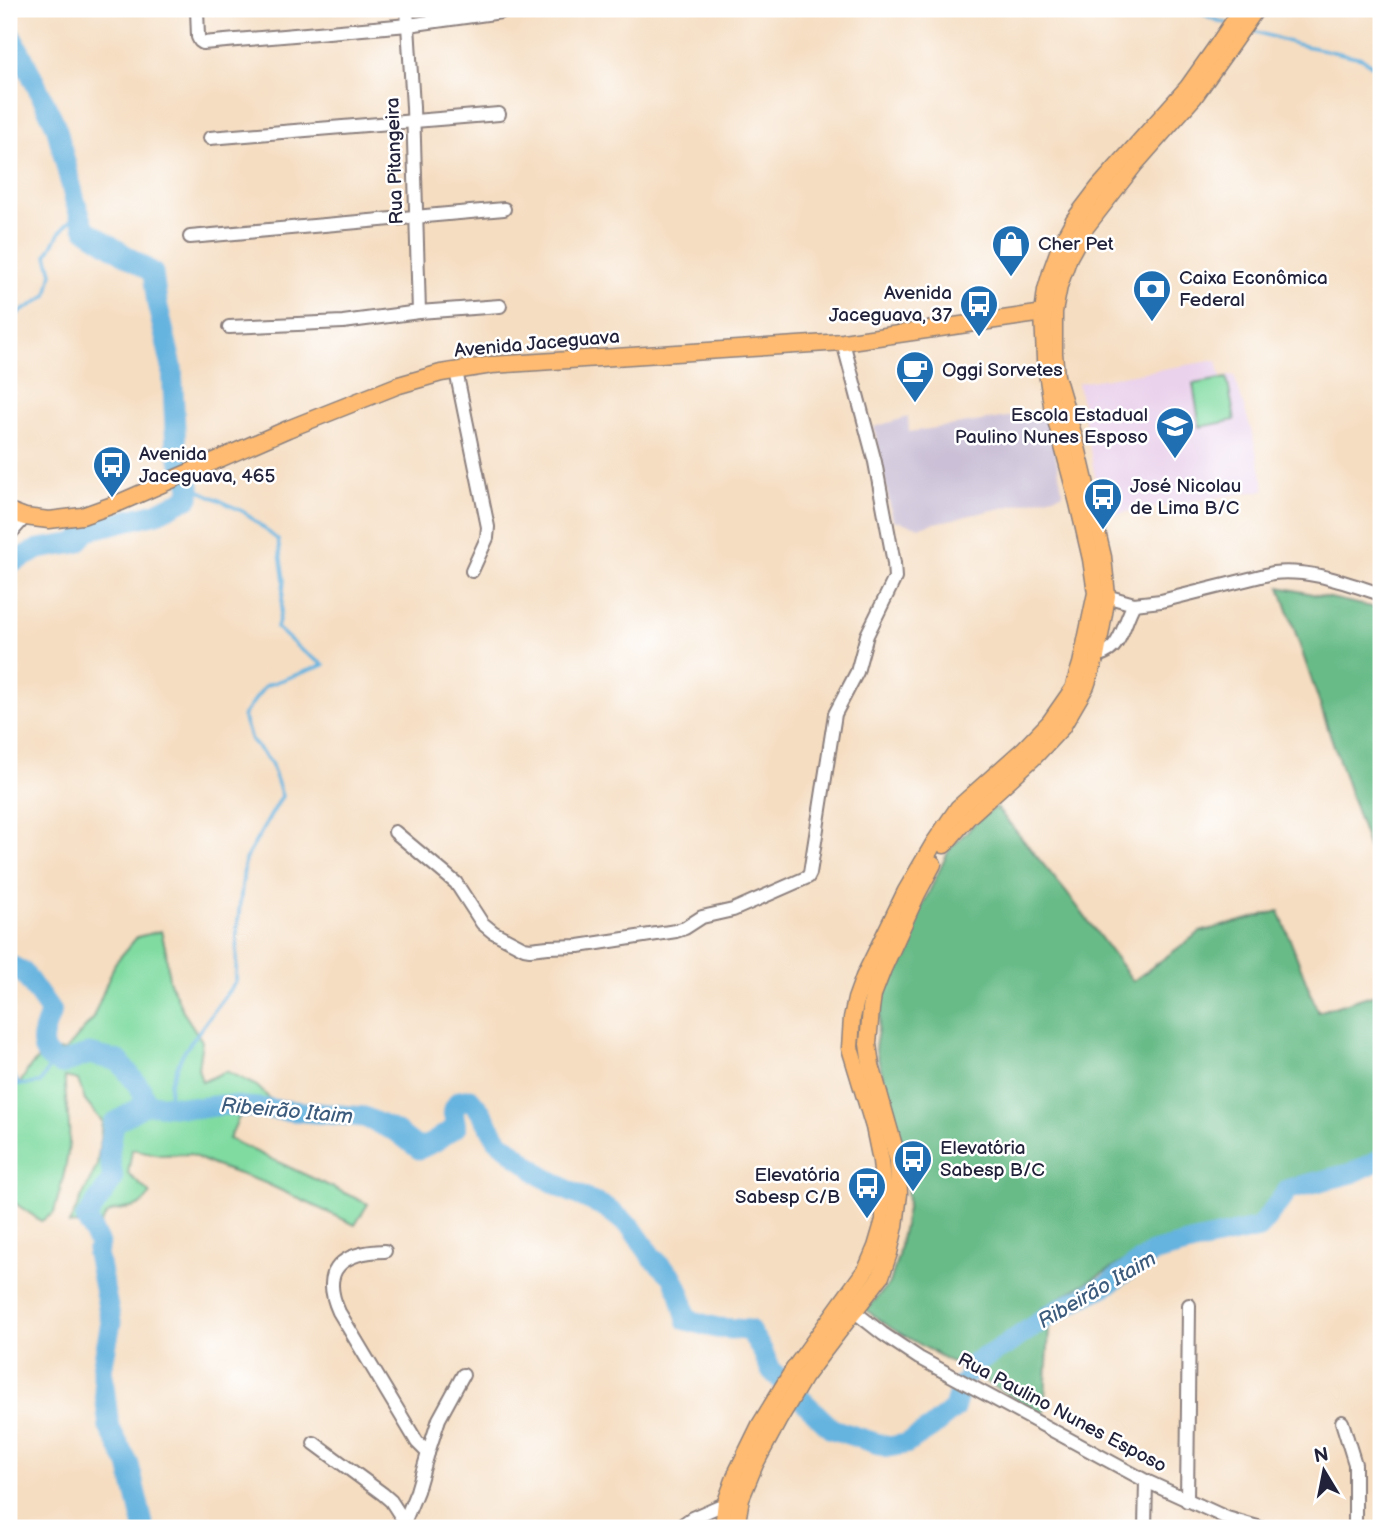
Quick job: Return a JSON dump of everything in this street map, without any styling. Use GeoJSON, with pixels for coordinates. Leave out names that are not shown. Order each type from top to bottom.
{"type":"FeatureCollection","features":[{"type":"Feature","properties":{"kind":"main road"},"geometry":{"type":"LineString","coordinates":[[800,1367],[843,1314],[855,1312],[881,1276],[891,1244],[899,1194],[898,1160],[871,1065],[868,1044],[873,995],[880,978],[917,894],[942,849],[968,817],[1033,758],[1062,727],[1086,686],[1089,656],[1102,594],[1052,405],[1045,359],[1048,313],[1046,290],[1052,269],[1074,220],[1099,187],[1228,40],[1245,14]]}},
{"type":"Feature","properties":{"kind":"main road","name":"Avenida Jaceguava"},"geometry":{"type":"LineString","coordinates":[[9,511],[25,517],[49,520],[82,516],[121,502],[341,407],[400,385],[456,371],[492,365],[843,342],[1048,313]]}},
{"type":"Feature","properties":{"kind":"main road"},"geometry":{"type":"LineString","coordinates":[[855,1312],[852,1304],[863,1282],[884,1220],[881,1161],[850,1048],[852,1018],[863,977],[906,891],[958,808],[1050,722],[1073,689],[1089,656]]}},
{"type":"Feature","properties":{"kind":"main road"},"geometry":{"type":"LineString","coordinates":[[723,1528],[734,1500],[755,1464],[779,1406],[800,1367],[867,1268]]}},
{"type":"Feature","properties":{"kind":"main road"},"geometry":{"type":"LineString","coordinates":[[734,1500],[736,1528]]}},
{"type":"Feature","properties":{"kind":"street"},"geometry":{"type":"LineString","coordinates":[[197,9],[198,37],[203,43],[408,25],[501,12]]}},
{"type":"Feature","properties":{"kind":"street","name":"Rua Pitangeira"},"geometry":{"type":"LineString","coordinates":[[407,9],[419,312]]}},
{"type":"Feature","properties":{"kind":"street"},"geometry":{"type":"LineString","coordinates":[[210,138],[499,114]]}},
{"type":"Feature","properties":{"kind":"street"},"geometry":{"type":"LineString","coordinates":[[190,237],[504,209]]}},
{"type":"Feature","properties":{"kind":"street"},"geometry":{"type":"LineString","coordinates":[[229,327],[343,322],[419,312],[500,306]]}},
{"type":"Feature","properties":{"kind":"street"},"geometry":{"type":"LineString","coordinates":[[395,832],[456,883],[482,923],[493,932],[530,949],[579,946],[676,931],[702,918],[733,910],[808,877],[835,714],[857,672],[867,635],[895,578],[876,462],[843,342]]}},
{"type":"Feature","properties":{"kind":"street"},"geometry":{"type":"LineString","coordinates":[[456,371],[488,527],[472,571]]}},
{"type":"Feature","properties":{"kind":"street"},"geometry":{"type":"LineString","coordinates":[[9,534],[25,517]]}},
{"type":"Feature","properties":{"kind":"street"},"geometry":{"type":"LineString","coordinates":[[1102,594],[1134,604],[1161,601],[1286,572],[1320,575],[1381,594]]}},
{"type":"Feature","properties":{"kind":"street"},"geometry":{"type":"LineString","coordinates":[[1089,656],[1104,655],[1115,644],[1134,604]]}},
{"type":"Feature","properties":{"kind":"street"},"geometry":{"type":"LineString","coordinates":[[385,1251],[360,1254],[343,1260],[334,1274],[333,1294],[339,1312],[396,1408],[417,1442],[428,1453]]}},
{"type":"Feature","properties":{"kind":"street"},"geometry":{"type":"LineString","coordinates":[[1187,1501],[1189,1305]]}},
{"type":"Feature","properties":{"kind":"street","name":"Rua Paulino Nunes Esposo"},"geometry":{"type":"LineString","coordinates":[[855,1312],[919,1358],[1146,1481],[1226,1523],[1261,1528]]}},
{"type":"Feature","properties":{"kind":"street"},"geometry":{"type":"LineString","coordinates":[[403,1525],[417,1491],[439,1419],[463,1375]]}},
{"type":"Feature","properties":{"kind":"street"},"geometry":{"type":"LineString","coordinates":[[1342,1422],[1355,1464],[1355,1528]]}},
{"type":"Feature","properties":{"kind":"street"},"geometry":{"type":"LineString","coordinates":[[314,1443],[391,1501],[403,1525]]}},
{"type":"Feature","properties":{"kind":"street"},"geometry":{"type":"LineString","coordinates":[[1145,1528],[1146,1481]]}},
{"type":"Feature","properties":{"kind":"street"},"geometry":{"type":"LineString","coordinates":[[678,1528],[692,1518],[734,1500]]}},
{"type":"Feature","properties":{"kind":"shaded area","name":"Escola Estadual Paulino Nunes Esposo"},"geometry":{"type":"Polygon","coordinates":[[[1217,360],[1221,378],[1234,375],[1251,429],[1265,490],[1102,516],[1078,383],[1217,360]]]}},
{"type":"Feature","properties":{"kind":"shaded area"},"geometry":{"type":"Polygon","coordinates":[[[1047,411],[1063,494],[918,527],[893,520],[874,427],[908,417],[909,432],[1047,411]]]}},
{"type":"Feature","properties":{"kind":"green space"},"geometry":{"type":"Polygon","coordinates":[[[1227,378],[1235,420],[1200,427],[1193,384],[1227,378]]]}},
{"type":"Feature","properties":{"kind":"green space"},"geometry":{"type":"Polygon","coordinates":[[[1280,587],[1381,609],[1381,884],[1280,587]]]}},
{"type":"Feature","properties":{"kind":"green space"},"geometry":{"type":"Polygon","coordinates":[[[996,807],[1071,898],[1133,981],[1200,932],[1279,911],[1318,1012],[1381,992],[1381,1151],[1352,1164],[1286,1180],[1255,1221],[1149,1247],[1042,1308],[1049,1331],[1044,1415],[891,1328],[866,1310],[890,1283],[908,1203],[905,1155],[875,1048],[883,998],[891,972],[949,850],[974,824],[996,807]]]}},
{"type":"Feature","properties":{"kind":"green space"},"geometry":{"type":"Polygon","coordinates":[[[161,931],[169,980],[184,1013],[202,1041],[198,1068],[202,1082],[226,1071],[257,1086],[273,1102],[240,1115],[229,1139],[368,1204],[355,1225],[265,1183],[190,1154],[160,1155],[132,1149],[128,1174],[151,1194],[148,1198],[138,1206],[107,1214],[100,1225],[69,1224],[97,1166],[102,1121],[85,1101],[78,1080],[65,1077],[68,1148],[54,1213],[41,1221],[9,1199],[9,1088],[19,1085],[29,1068],[45,1052],[65,1051],[92,1020],[115,963],[137,937],[161,931]]]}},
{"type":"Feature","properties":{"kind":"waterway"},"geometry":{"type":"LineString","coordinates":[[1193,9],[1226,23]]}},
{"type":"Feature","properties":{"kind":"waterway"},"geometry":{"type":"LineString","coordinates":[[1247,29],[1296,44],[1362,58],[1381,72]]}},
{"type":"Feature","properties":{"kind":"waterway"},"geometry":{"type":"LineString","coordinates":[[9,33],[56,126],[85,229],[153,273],[172,367],[176,449],[190,486],[189,497],[157,513],[88,530],[77,543],[39,549],[9,564]]}},
{"type":"Feature","properties":{"kind":"waterway"},"geometry":{"type":"LineString","coordinates":[[9,319],[47,296],[52,273],[47,255],[60,232],[79,211]]}},
{"type":"Feature","properties":{"kind":"waterway"},"geometry":{"type":"LineString","coordinates":[[169,1105],[170,1083],[183,1053],[236,981],[237,930],[245,860],[282,796],[271,763],[251,740],[243,716],[265,686],[324,665],[301,650],[277,628],[284,580],[278,540],[244,512],[190,486]]}},
{"type":"Feature","properties":{"kind":"waterway"},"geometry":{"type":"LineString","coordinates":[[9,965],[23,972],[51,1012],[43,1035],[46,1054],[61,1064],[89,1054],[119,1061],[141,1089],[146,1104],[114,1123],[109,1154],[113,1179],[86,1218],[99,1244],[97,1254],[111,1322],[102,1369],[109,1427],[129,1465],[144,1528]]}},
{"type":"Feature","properties":{"kind":"waterway"},"geometry":{"type":"LineString","coordinates":[[9,1068],[19,1085],[40,1083],[53,1061]]}},
{"type":"Feature","properties":{"kind":"waterway","name":"Ribeirão Itaim"},"geometry":{"type":"LineString","coordinates":[[146,1104],[199,1108],[222,1105],[364,1117],[397,1132],[419,1149],[456,1127],[453,1111],[459,1101],[470,1099],[497,1139],[542,1176],[605,1207],[631,1227],[652,1257],[672,1276],[687,1320],[717,1328],[749,1330],[770,1369],[832,1429],[888,1447],[906,1444],[954,1409],[961,1385]]}},
{"type":"Feature","properties":{"kind":"waterway","name":"Ribeirão Itaim"},"geometry":{"type":"LineString","coordinates":[[969,1374],[976,1362],[1005,1346],[1054,1312],[1107,1285],[1152,1253],[1259,1228],[1289,1189],[1352,1173],[1381,1159]]}},
{"type":"Feature","properties":{"kind":"place","name":"Cher Pet"},"geometry":{"type":"Point","coordinates":[1011,278]}},
{"type":"Feature","properties":{"kind":"place","name":"Caixa Econômica Federal"},"geometry":{"type":"Point","coordinates":[1152,323]}},
{"type":"Feature","properties":{"kind":"place","name":"Avenida Jaceguava, 37"},"geometry":{"type":"Point","coordinates":[979,338]}},
{"type":"Feature","properties":{"kind":"place","name":"Oggi Sorvetes"},"geometry":{"type":"Point","coordinates":[915,404]}},
{"type":"Feature","properties":{"kind":"place","name":"Escola Estadual Paulino Nunes Esposo"},"geometry":{"type":"Point","coordinates":[1175,460]}},
{"type":"Feature","properties":{"kind":"place","name":"Avenida Jaceguava, 465"},"geometry":{"type":"Point","coordinates":[112,499]}},
{"type":"Feature","properties":{"kind":"place","name":"José Nicolau de Lima B/C"},"geometry":{"type":"Point","coordinates":[1103,531]}},
{"type":"Feature","properties":{"kind":"place","name":"Elevatória Sabesp B/C"},"geometry":{"type":"Point","coordinates":[913,1193]}},
{"type":"Feature","properties":{"kind":"place","name":"Elevatória Sabesp C/B"},"geometry":{"type":"Point","coordinates":[867,1220]}}]}
